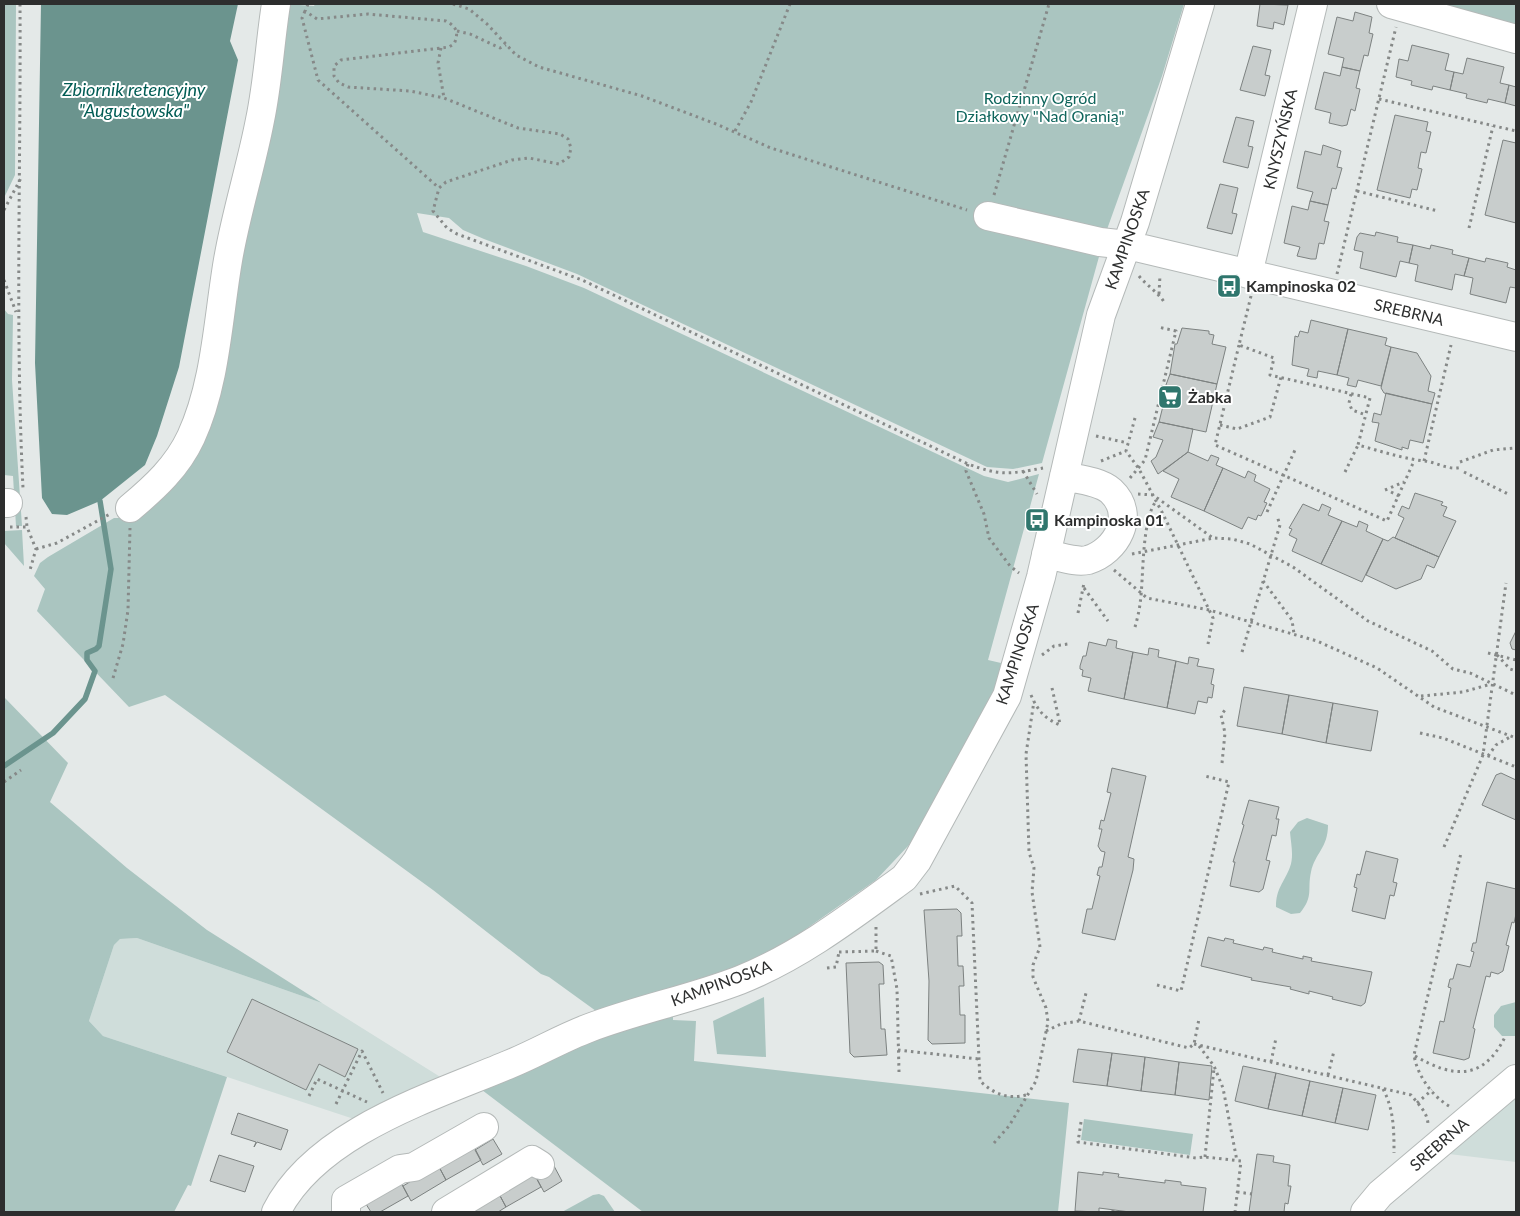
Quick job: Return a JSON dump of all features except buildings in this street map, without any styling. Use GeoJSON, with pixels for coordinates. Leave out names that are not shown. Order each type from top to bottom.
{"type":"FeatureCollection","features":[{"type":"Feature","properties":{"kind":"street"},"geometry":{"type":"LineString","coordinates":[[120,511],[161,482],[178,460],[191,436],[203,400],[212,360],[228,258],[260,119],[276,4]]}},
{"type":"Feature","properties":{"kind":"street","name":"KAMPINOSKA"},"geometry":{"type":"LineString","coordinates":[[276,1212],[295,1182],[312,1164],[356,1133],[382,1119],[589,1028],[739,980],[775,964],[842,923],[904,878],[917,861],[1007,696],[1046,554],[1101,315],[1123,254],[1200,4]]}},
{"type":"Feature","properties":{"kind":"street","name":"KNYSZYŃSKA"},"geometry":{"type":"LineString","coordinates":[[1250,284],[1313,4]]}},
{"type":"Feature","properties":{"kind":"street"},"geometry":{"type":"LineString","coordinates":[[1396,5],[1516,39]]}},
{"type":"Feature","properties":{"kind":"street","name":"SREBRNA"},"geometry":{"type":"LineString","coordinates":[[990,208],[1100,242],[1123,254],[1250,284],[1516,337]]}},
{"type":"Feature","properties":{"kind":"street"},"geometry":{"type":"LineString","coordinates":[[1046,554],[1082,574],[1101,555],[1110,549],[1118,537],[1123,520],[1119,504],[1111,491],[1065,470]]}},
{"type":"Feature","properties":{"kind":"street","name":"SREBRNA"},"geometry":{"type":"LineString","coordinates":[[1365,1212],[1380,1194],[1516,1079]]}},
{"type":"Feature","properties":{"kind":"street"},"geometry":{"type":"LineString","coordinates":[[346,1212],[346,1200],[400,1168],[414,1167],[484,1127]]}},
{"type":"Feature","properties":{"kind":"street"},"geometry":{"type":"LineString","coordinates":[[446,1212],[532,1160],[540,1165]]}},
{"type":"Feature","properties":{"kind":"path"},"geometry":{"type":"LineString","coordinates":[[20,4],[21,178],[15,502],[36,549],[30,570]]}},
{"type":"Feature","properties":{"kind":"path"},"geometry":{"type":"LineString","coordinates":[[308,4],[302,18],[318,80],[439,188]]}},
{"type":"Feature","properties":{"kind":"path"},"geometry":{"type":"LineString","coordinates":[[453,4],[469,9],[487,24],[516,55],[539,67],[642,96],[735,131],[771,148],[990,208],[1049,4]]}},
{"type":"Feature","properties":{"kind":"path"},"geometry":{"type":"LineString","coordinates":[[735,131],[751,102],[790,4]]}},
{"type":"Feature","properties":{"kind":"path"},"geometry":{"type":"LineString","coordinates":[[1335,283],[1379,99],[1396,5]]}},
{"type":"Feature","properties":{"kind":"path"},"geometry":{"type":"LineString","coordinates":[[305,11],[316,20],[368,14],[446,22],[454,25],[457,31],[454,44],[441,48],[341,60],[334,66],[334,76],[339,83],[348,87],[410,91],[444,98],[518,128],[560,134],[568,139],[571,148],[568,157],[559,164],[529,158],[512,160],[454,179],[439,188],[433,211],[447,228],[457,234],[582,280],[968,464],[991,473],[1004,474],[1065,470]]}},
{"type":"Feature","properties":{"kind":"path"},"geometry":{"type":"LineString","coordinates":[[457,31],[470,34],[500,48],[506,45]]}},
{"type":"Feature","properties":{"kind":"path"},"geometry":{"type":"LineString","coordinates":[[441,48],[438,63],[444,98]]}},
{"type":"Feature","properties":{"kind":"path"},"geometry":{"type":"LineString","coordinates":[[1379,99],[1516,131]]}},
{"type":"Feature","properties":{"kind":"path"},"geometry":{"type":"LineString","coordinates":[[1469,228],[1493,126]]}},
{"type":"Feature","properties":{"kind":"path"},"geometry":{"type":"LineString","coordinates":[[4,210],[21,178]]}},
{"type":"Feature","properties":{"kind":"path"},"geometry":{"type":"LineString","coordinates":[[1357,191],[1438,211]]}},
{"type":"Feature","properties":{"kind":"path"},"geometry":{"type":"LineString","coordinates":[[1123,254],[1132,268],[1151,289],[1159,294],[1164,302]]}},
{"type":"Feature","properties":{"kind":"path"},"geometry":{"type":"LineString","coordinates":[[1159,294],[1160,273]]}},
{"type":"Feature","properties":{"kind":"path"},"geometry":{"type":"LineString","coordinates":[[4,280],[17,315]]}},
{"type":"Feature","properties":{"kind":"path"},"geometry":{"type":"LineString","coordinates":[[1250,284],[1239,345],[1215,446],[1387,521],[1414,461]]}},
{"type":"Feature","properties":{"kind":"path"},"geometry":{"type":"LineString","coordinates":[[1139,469],[1145,460],[1176,331],[1158,327]]}},
{"type":"Feature","properties":{"kind":"path"},"geometry":{"type":"LineString","coordinates":[[1424,461],[1452,342]]}},
{"type":"Feature","properties":{"kind":"path"},"geometry":{"type":"LineString","coordinates":[[1239,345],[1274,358],[1270,375],[1370,398],[1358,445],[1345,472]]}},
{"type":"Feature","properties":{"kind":"path"},"geometry":{"type":"LineString","coordinates":[[1220,425],[1237,429],[1270,417],[1281,377]]}},
{"type":"Feature","properties":{"kind":"path"},"geometry":{"type":"LineString","coordinates":[[1351,394],[1349,402],[1352,410],[1366,416]]}},
{"type":"Feature","properties":{"kind":"path"},"geometry":{"type":"LineString","coordinates":[[1135,418],[1126,451],[1139,469],[1153,495],[1213,618],[1208,644]]}},
{"type":"Feature","properties":{"kind":"path"},"geometry":{"type":"LineString","coordinates":[[1109,439],[1128,444]]}},
{"type":"Feature","properties":{"kind":"path"},"geometry":{"type":"LineString","coordinates":[[1358,445],[1414,461],[1424,461],[1454,469],[1462,466]]}},
{"type":"Feature","properties":{"kind":"path"},"geometry":{"type":"LineString","coordinates":[[1460,462],[1493,450],[1514,448]]}},
{"type":"Feature","properties":{"kind":"path"},"geometry":{"type":"LineString","coordinates":[[1267,512],[1295,450]]}},
{"type":"Feature","properties":{"kind":"path"},"geometry":{"type":"LineString","coordinates":[[968,464],[966,471],[984,514],[989,538],[1010,566],[1020,574]]}},
{"type":"Feature","properties":{"kind":"path"},"geometry":{"type":"LineString","coordinates":[[1023,472],[1039,497]]}},
{"type":"Feature","properties":{"kind":"path"},"geometry":{"type":"LineString","coordinates":[[1464,472],[1508,494]]}},
{"type":"Feature","properties":{"kind":"path"},"geometry":{"type":"LineString","coordinates":[[1385,490],[1404,482]]}},
{"type":"Feature","properties":{"kind":"path"},"geometry":{"type":"LineString","coordinates":[[1391,492],[1399,496]]}},
{"type":"Feature","properties":{"kind":"path"},"geometry":{"type":"LineString","coordinates":[[1153,495],[1214,538]]}},
{"type":"Feature","properties":{"kind":"path"},"geometry":{"type":"LineString","coordinates":[[1135,627],[1141,603],[1140,594],[1144,552],[1151,509],[1156,501]]}},
{"type":"Feature","properties":{"kind":"path"},"geometry":{"type":"LineString","coordinates":[[36,549],[57,543],[120,511],[128,610],[123,644],[113,678]]}},
{"type":"Feature","properties":{"kind":"path"},"geometry":{"type":"LineString","coordinates":[[1242,652],[1280,525],[1277,516]]}},
{"type":"Feature","properties":{"kind":"path"},"geometry":{"type":"LineString","coordinates":[[1130,554],[1214,538],[1232,539],[1250,544],[1316,582],[1368,621],[1432,651],[1453,669],[1470,673],[1516,695]]}},
{"type":"Feature","properties":{"kind":"path"},"geometry":{"type":"LineString","coordinates":[[1108,563],[1140,594],[1164,603],[1209,610],[1250,621],[1330,647],[1377,668],[1421,696],[1434,707],[1516,738]]}},
{"type":"Feature","properties":{"kind":"path"},"geometry":{"type":"LineString","coordinates":[[1078,613],[1082,574]]}},
{"type":"Feature","properties":{"kind":"path"},"geometry":{"type":"LineString","coordinates":[[1082,574],[1108,621]]}},
{"type":"Feature","properties":{"kind":"path"},"geometry":{"type":"LineString","coordinates":[[1262,580],[1292,620],[1294,634]]}},
{"type":"Feature","properties":{"kind":"path"},"geometry":{"type":"LineString","coordinates":[[1444,848],[1483,755],[1506,583]]}},
{"type":"Feature","properties":{"kind":"path"},"geometry":{"type":"LineString","coordinates":[[1038,658],[1054,646],[1068,644]]}},
{"type":"Feature","properties":{"kind":"path"},"geometry":{"type":"LineString","coordinates":[[1488,653],[1516,660]]}},
{"type":"Feature","properties":{"kind":"path"},"geometry":{"type":"LineString","coordinates":[[1496,654],[1516,671]]}},
{"type":"Feature","properties":{"kind":"path"},"geometry":{"type":"LineString","coordinates":[[1421,696],[1463,692],[1493,684]]}},
{"type":"Feature","properties":{"kind":"path"},"geometry":{"type":"LineString","coordinates":[[1052,688],[1060,724]]}},
{"type":"Feature","properties":{"kind":"path"},"geometry":{"type":"LineString","coordinates":[[994,1143],[1009,1126],[1036,1081],[1048,1017],[1039,995],[1038,985],[1033,977],[1033,965],[1040,947],[1032,892],[1034,868],[1030,852],[1026,754],[1034,701]]}},
{"type":"Feature","properties":{"kind":"path"},"geometry":{"type":"LineString","coordinates":[[1222,763],[1225,739],[1221,715],[1224,710]]}},
{"type":"Feature","properties":{"kind":"path"},"geometry":{"type":"LineString","coordinates":[[1420,733],[1443,738],[1516,767]]}},
{"type":"Feature","properties":{"kind":"path"},"geometry":{"type":"LineString","coordinates":[[1488,756],[1496,745],[1510,737]]}},
{"type":"Feature","properties":{"kind":"path"},"geometry":{"type":"LineString","coordinates":[[4,782],[21,770]]}},
{"type":"Feature","properties":{"kind":"path"},"geometry":{"type":"LineString","coordinates":[[1157,985],[1181,991],[1229,782],[1205,776]]}},
{"type":"Feature","properties":{"kind":"path"},"geometry":{"type":"LineString","coordinates":[[1458,1108],[1442,1102],[1420,1075],[1414,1056],[1460,853]]}},
{"type":"Feature","properties":{"kind":"path"},"geometry":{"type":"LineString","coordinates":[[916,895],[954,886],[972,903],[980,1081],[989,1089],[1007,1096],[1026,1095]]}},
{"type":"Feature","properties":{"kind":"path"},"geometry":{"type":"LineString","coordinates":[[875,919],[876,951]]}},
{"type":"Feature","properties":{"kind":"path"},"geometry":{"type":"LineString","coordinates":[[831,952],[876,951],[891,956],[897,989],[899,1072]]}},
{"type":"Feature","properties":{"kind":"path"},"geometry":{"type":"LineString","coordinates":[[827,968],[836,967],[839,952]]}},
{"type":"Feature","properties":{"kind":"path"},"geometry":{"type":"LineString","coordinates":[[1078,1021],[1086,993]]}},
{"type":"Feature","properties":{"kind":"path"},"geometry":{"type":"LineString","coordinates":[[1045,1031],[1061,1024],[1078,1021],[1189,1048],[1194,1044],[1200,1019]]}},
{"type":"Feature","properties":{"kind":"path"},"geometry":{"type":"LineString","coordinates":[[1414,1056],[1435,1066],[1466,1072],[1478,1068],[1493,1058],[1505,1037]]}},
{"type":"Feature","properties":{"kind":"path"},"geometry":{"type":"LineString","coordinates":[[1270,1062],[1276,1038]]}},
{"type":"Feature","properties":{"kind":"path"},"geometry":{"type":"LineString","coordinates":[[1194,1044],[1411,1095],[1428,1118],[1428,1130]]}},
{"type":"Feature","properties":{"kind":"path"},"geometry":{"type":"LineString","coordinates":[[1199,1046],[1214,1066],[1223,1088],[1237,1161]]}},
{"type":"Feature","properties":{"kind":"path"},"geometry":{"type":"LineString","coordinates":[[898,1050],[979,1060]]}},
{"type":"Feature","properties":{"kind":"path"},"geometry":{"type":"LineString","coordinates":[[336,1104],[362,1051],[387,1101]]}},
{"type":"Feature","properties":{"kind":"path"},"geometry":{"type":"LineString","coordinates":[[1328,1075],[1334,1051]]}},
{"type":"Feature","properties":{"kind":"path"},"geometry":{"type":"LineString","coordinates":[[1205,1157],[1214,1066]]}},
{"type":"Feature","properties":{"kind":"path"},"geometry":{"type":"LineString","coordinates":[[309,1096],[316,1079],[368,1103]]}},
{"type":"Feature","properties":{"kind":"path"},"geometry":{"type":"LineString","coordinates":[[1383,1088],[1389,1099],[1393,1119],[1394,1156]]}},
{"type":"Feature","properties":{"kind":"path"},"geometry":{"type":"LineString","coordinates":[[1417,1103],[1432,1090]]}},
{"type":"Feature","properties":{"kind":"path"},"geometry":{"type":"LineString","coordinates":[[1081,1122],[1078,1142],[1196,1158],[1205,1157],[1241,1161],[1235,1212]]}},
{"type":"Feature","properties":{"kind":"path"},"geometry":{"type":"LineString","coordinates":[[1237,1192],[1252,1194]]}},
{"type":"Feature","properties":{"kind":"shaded area"},"geometry":{"type":"Polygon","coordinates":[[[137,938],[322,1003],[442,1078],[357,1120],[103,1036],[89,1021],[114,945],[120,939],[137,938]]]}},
{"type":"Feature","properties":{"kind":"shaded area"},"geometry":{"type":"Polygon","coordinates":[[[1516,1098],[1516,1162],[1449,1154],[1516,1098]]]}},
{"type":"Feature","properties":{"kind":"green space"},"geometry":{"type":"Polygon","coordinates":[[[4,4],[16,4],[15,175],[4,198],[4,4]]]}},
{"type":"Feature","properties":{"kind":"green space","name":"Rodzinny Ogród Działkowy \"Nad Oranią\""},"geometry":{"type":"Polygon","coordinates":[[[285,4],[314,6],[315,4],[1184,4],[1162,76],[1105,235],[1042,463],[1013,469],[987,467],[577,274],[463,230],[449,218],[417,213],[423,232],[526,266],[584,288],[984,476],[1008,482],[1039,474],[988,660],[1001,663],[998,684],[937,800],[909,845],[876,880],[773,952],[730,969],[596,1011],[549,977],[541,974],[433,890],[165,695],[129,707],[37,611],[45,589],[34,576],[40,563],[114,518],[124,518],[196,440],[285,4]]]}},
{"type":"Feature","properties":{"kind":"green space"},"geometry":{"type":"Polygon","coordinates":[[[1426,4],[1516,4],[1516,29],[1426,4]]]}},
{"type":"Feature","properties":{"kind":"green space"},"geometry":{"type":"Polygon","coordinates":[[[4,309],[8,314],[13,315],[12,380],[22,526],[16,526],[13,476],[4,475],[4,309]]]}},
{"type":"Feature","properties":{"kind":"green space"},"geometry":{"type":"Polygon","coordinates":[[[22,530],[24,566],[4,543],[4,531],[22,530]]]}},
{"type":"Feature","properties":{"kind":"green space"},"geometry":{"type":"Polygon","coordinates":[[[4,697],[68,763],[50,802],[127,868],[207,930],[322,1003],[137,938],[120,939],[114,945],[89,1021],[103,1036],[227,1077],[191,1186],[188,1185],[174,1212],[4,1212],[4,697]]]}},
{"type":"Feature","properties":{"kind":"green space"},"geometry":{"type":"Polygon","coordinates":[[[1307,818],[1328,825],[1326,839],[1313,865],[1307,902],[1300,913],[1291,914],[1276,907],[1276,900],[1292,859],[1290,832],[1298,822],[1307,818]]]}},
{"type":"Feature","properties":{"kind":"green space"},"geometry":{"type":"Polygon","coordinates":[[[764,997],[766,1057],[717,1054],[713,1021],[764,997]]]}},
{"type":"Feature","properties":{"kind":"green space"},"geometry":{"type":"Polygon","coordinates":[[[1516,1002],[1516,1036],[1502,1036],[1494,1027],[1494,1015],[1501,1006],[1516,1002]]]}},
{"type":"Feature","properties":{"kind":"green space"},"geometry":{"type":"Polygon","coordinates":[[[673,1012],[673,1020],[696,1021],[694,1061],[1069,1103],[1058,1212],[643,1212],[482,1090],[584,1042],[673,1012]]]}},
{"type":"Feature","properties":{"kind":"green space"},"geometry":{"type":"Polygon","coordinates":[[[1084,1119],[1193,1134],[1190,1155],[1081,1140],[1084,1119]]]}},
{"type":"Feature","properties":{"kind":"green space"},"geometry":{"type":"Polygon","coordinates":[[[599,1194],[604,1196],[615,1212],[562,1212],[593,1195],[599,1194]]]}},
{"type":"Feature","properties":{"kind":"water","name":"Zbiornik retencyjny \"Augustowska\""},"geometry":{"type":"Polygon","coordinates":[[[41,4],[238,4],[230,41],[238,60],[179,367],[157,436],[145,465],[100,501],[67,515],[52,514],[42,498],[35,363],[41,4]]]}},
{"type":"Feature","properties":{"kind":"waterway"},"geometry":{"type":"LineString","coordinates":[[4,766],[53,733],[85,699],[95,671],[87,660],[87,653],[99,646],[111,569],[100,501]]}},
{"type":"Feature","properties":{"kind":"place","name":"Kampinoska 02"},"geometry":{"type":"Point","coordinates":[1229,286]}},
{"type":"Feature","properties":{"kind":"place","name":"Żabka"},"geometry":{"type":"Point","coordinates":[1170,397]}},
{"type":"Feature","properties":{"kind":"place","name":"Kampinoska 01"},"geometry":{"type":"Point","coordinates":[1037,520]}}]}
